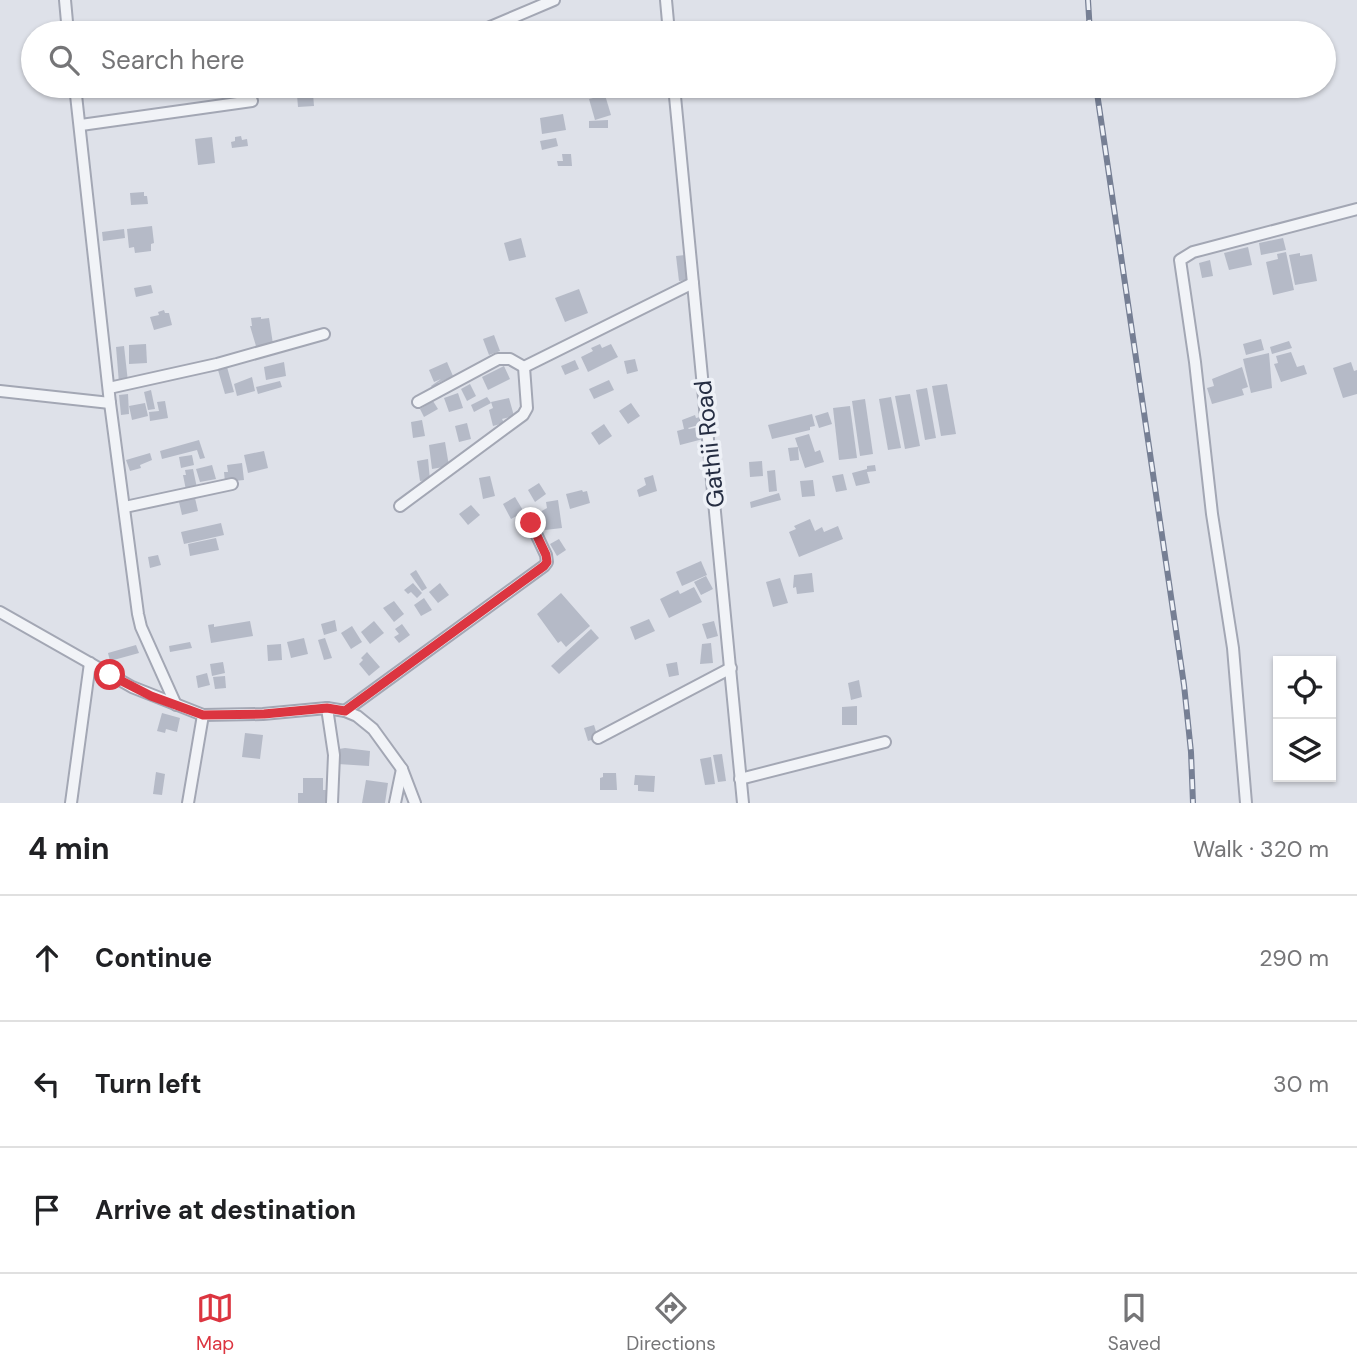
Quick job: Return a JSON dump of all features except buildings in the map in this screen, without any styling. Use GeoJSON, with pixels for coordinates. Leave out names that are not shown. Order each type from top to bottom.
{"type":"FeatureCollection","features":[{"type":"Feature","properties":{"kind":"street"},"geometry":{"type":"LineString","coordinates":[[65,0],[67,21]]}},
{"type":"Feature","properties":{"kind":"street"},"geometry":{"type":"LineString","coordinates":[[504,21],[554,0]]}},
{"type":"Feature","properties":{"kind":"street"},"geometry":{"type":"LineString","coordinates":[[666,0],[668,21]]}},
{"type":"Feature","properties":{"kind":"street"},"geometry":{"type":"LineString","coordinates":[[77,98],[110,402],[141,627],[176,705]]}},
{"type":"Feature","properties":{"kind":"street","name":"Gathii Road"},"geometry":{"type":"LineString","coordinates":[[675,98],[743,803]]}},
{"type":"Feature","properties":{"kind":"street"},"geometry":{"type":"LineString","coordinates":[[81,125],[252,102]]}},
{"type":"Feature","properties":{"kind":"street"},"geometry":{"type":"LineString","coordinates":[[1245,803],[1233,648],[1212,514],[1195,362],[1180,260],[1193,252],[1357,209]]}},
{"type":"Feature","properties":{"kind":"street"},"geometry":{"type":"LineString","coordinates":[[524,368],[693,283]]}},
{"type":"Feature","properties":{"kind":"street"},"geometry":{"type":"LineString","coordinates":[[109,388],[324,334]]}},
{"type":"Feature","properties":{"kind":"street"},"geometry":{"type":"LineString","coordinates":[[418,402],[498,359],[510,359],[524,368]]}},
{"type":"Feature","properties":{"kind":"street"},"geometry":{"type":"LineString","coordinates":[[400,506],[523,415],[527,408],[524,368]]}},
{"type":"Feature","properties":{"kind":"street"},"geometry":{"type":"LineString","coordinates":[[0,391],[110,402]]}},
{"type":"Feature","properties":{"kind":"street"},"geometry":{"type":"LineString","coordinates":[[125,507],[232,484]]}},
{"type":"Feature","properties":{"kind":"street"},"geometry":{"type":"LineString","coordinates":[[345,711],[544,566],[547,562],[546,555],[531,523]]}},
{"type":"Feature","properties":{"kind":"street"},"geometry":{"type":"LineString","coordinates":[[0,612],[132,687],[203,715],[252,715],[327,708],[357,716],[373,729],[402,769],[415,803]]}},
{"type":"Feature","properties":{"kind":"street"},"geometry":{"type":"LineString","coordinates":[[71,803],[90,663]]}},
{"type":"Feature","properties":{"kind":"street"},"geometry":{"type":"LineString","coordinates":[[598,738],[731,668]]}},
{"type":"Feature","properties":{"kind":"street"},"geometry":{"type":"LineString","coordinates":[[327,708],[334,755],[332,803]]}},
{"type":"Feature","properties":{"kind":"street"},"geometry":{"type":"LineString","coordinates":[[188,803],[203,715]]}},
{"type":"Feature","properties":{"kind":"street"},"geometry":{"type":"LineString","coordinates":[[740,779],[885,742]]}},
{"type":"Feature","properties":{"kind":"street"},"geometry":{"type":"LineString","coordinates":[[395,803],[402,769]]}},
{"type":"Feature","properties":{"kind":"railway"},"geometry":{"type":"LineString","coordinates":[[1088,0],[1089,21]]}},
{"type":"Feature","properties":{"kind":"railway"},"geometry":{"type":"LineString","coordinates":[[1098,98],[1184,685],[1193,803]]}},
{"type":"Feature","properties":{"kind":"route"},"geometry":{"type":"LineString","coordinates":[[110,675],[151,696],[203,715],[264,714],[327,708],[345,711],[544,566],[547,562],[546,555],[531,523]]}}]}
